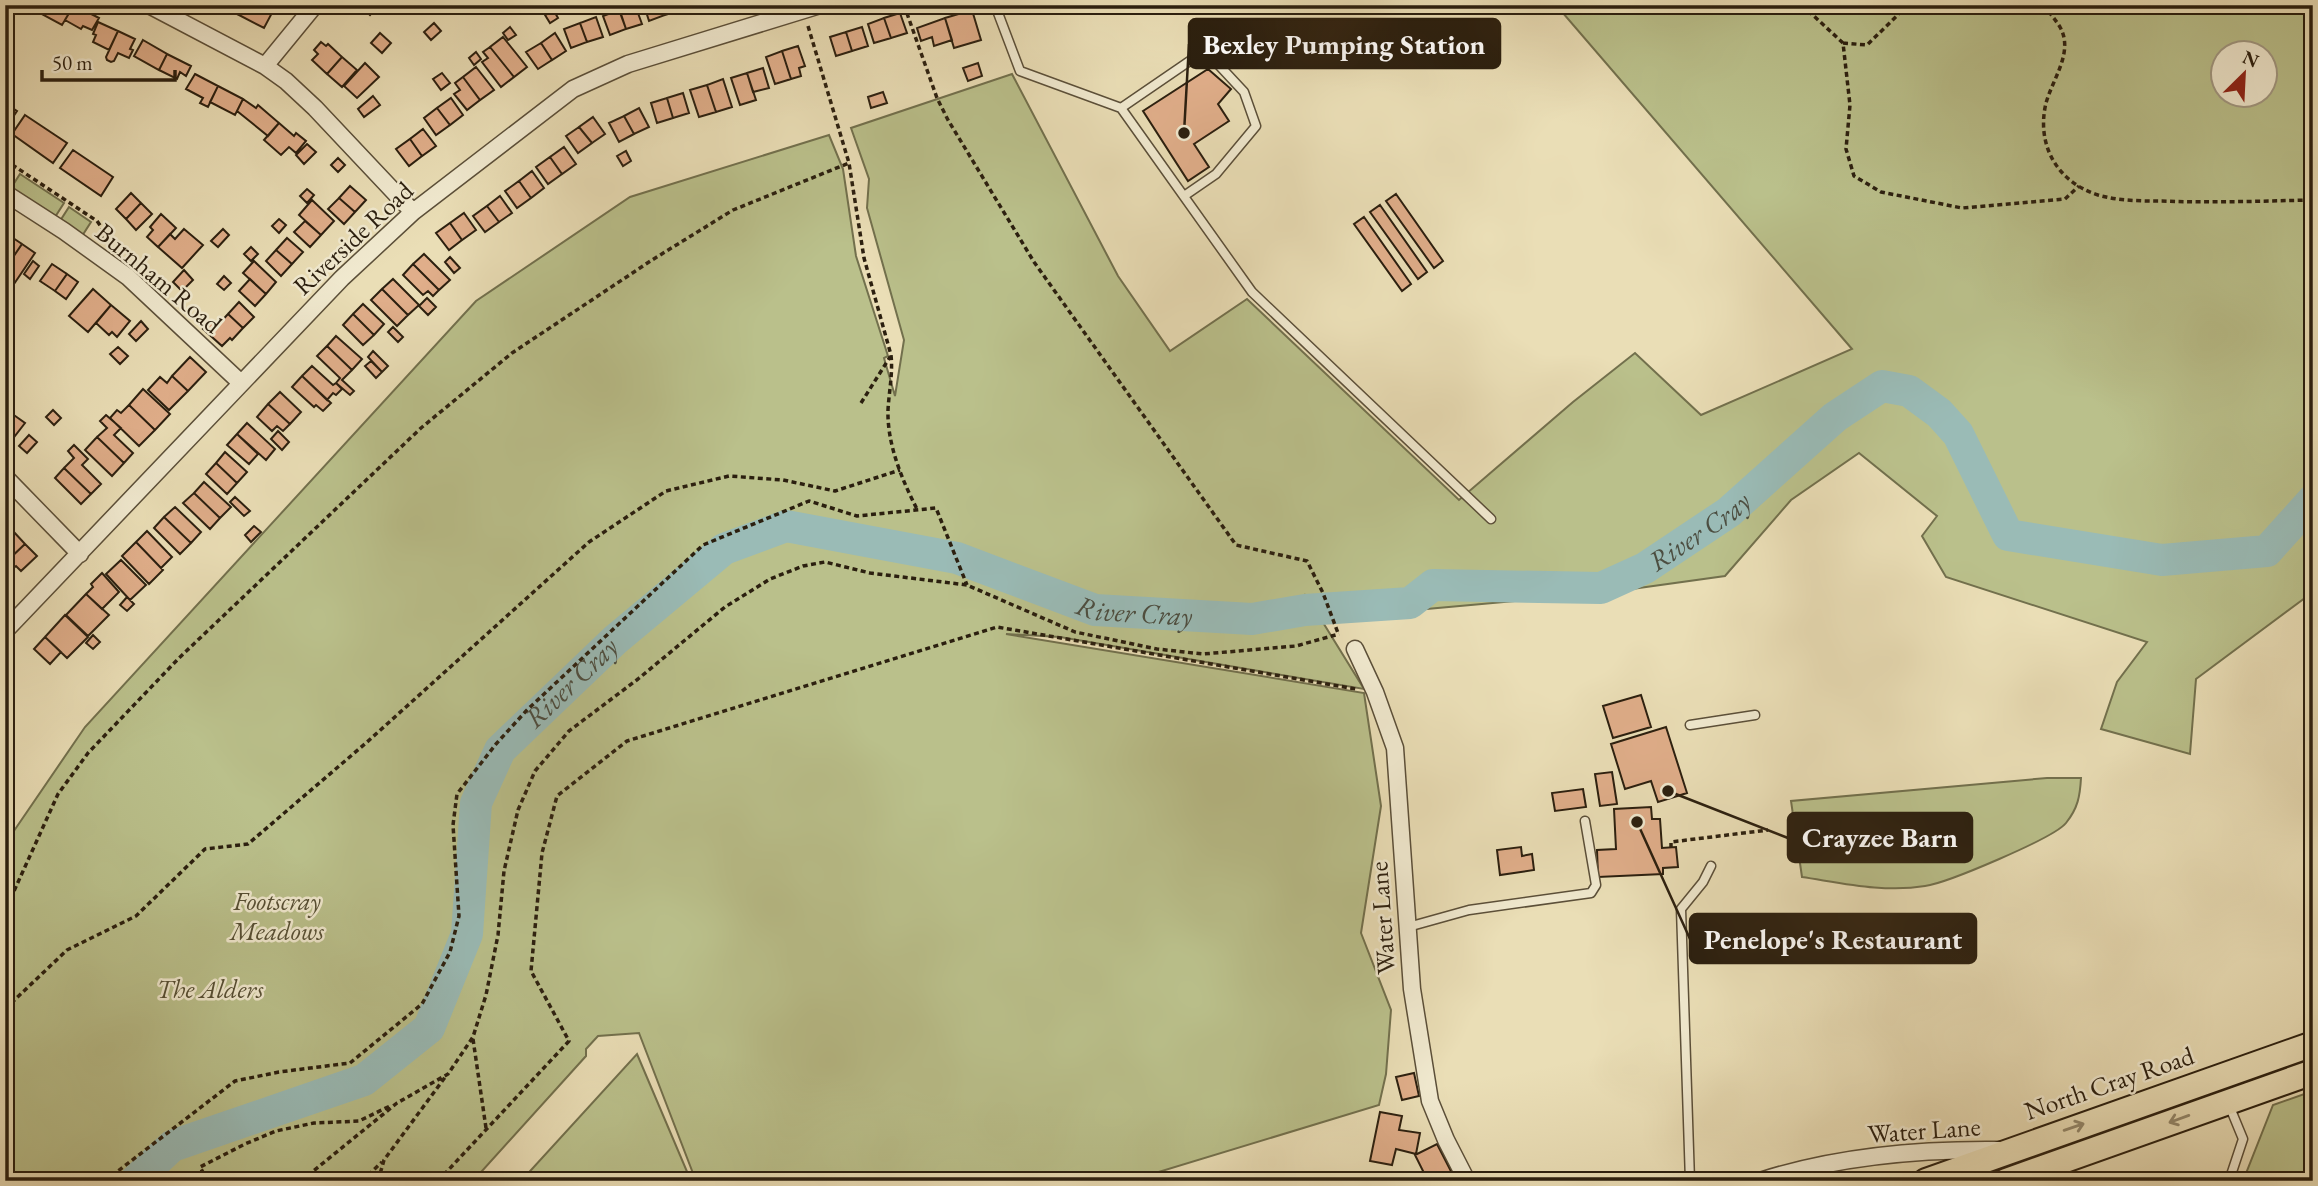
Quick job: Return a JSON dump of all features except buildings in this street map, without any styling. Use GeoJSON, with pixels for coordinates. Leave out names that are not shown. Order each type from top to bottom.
{"type":"FeatureCollection","features":[{"type":"Feature","properties":{"kind":"main road","name":"North Cray Road"},"geometry":{"type":"LineString","coordinates":[[1926,1181],[2313,1044]]}},
{"type":"Feature","properties":{"kind":"main road"},"geometry":{"type":"LineString","coordinates":[[2006,1181],[2313,1072]]}},
{"type":"Feature","properties":{"kind":"street"},"geometry":{"type":"LineString","coordinates":[[149,5],[265,66],[286,81],[315,108],[412,212]]}},
{"type":"Feature","properties":{"kind":"street"},"geometry":{"type":"LineString","coordinates":[[265,66],[315,5]]}},
{"type":"Feature","properties":{"kind":"street","name":"Riverside Road"},"geometry":{"type":"LineString","coordinates":[[5,631],[342,278],[412,212],[573,89],[628,64],[820,5]]}},
{"type":"Feature","properties":{"kind":"street","name":"Burnham Road"},"geometry":{"type":"LineString","coordinates":[[5,193],[128,277],[241,383]]}},
{"type":"Feature","properties":{"kind":"street"},"geometry":{"type":"LineString","coordinates":[[5,477],[80,554]]}},
{"type":"Feature","properties":{"kind":"street","name":"Water Lane"},"geometry":{"type":"LineString","coordinates":[[1355,649],[1398,747],[1412,989],[1430,1101],[1467,1181]]}},
{"type":"Feature","properties":{"kind":"street","name":"Water Lane"},"geometry":{"type":"LineString","coordinates":[[1760,1181],[1884,1154],[2010,1150]]}},
{"type":"Feature","properties":{"kind":"lane"},"geometry":{"type":"LineString","coordinates":[[995,5],[1020,71],[1121,108],[1252,292],[1491,519]]}},
{"type":"Feature","properties":{"kind":"lane"},"geometry":{"type":"LineString","coordinates":[[1121,108],[1195,58],[1216,62],[1244,92],[1256,125],[1216,174],[1184,196]]}},
{"type":"Feature","properties":{"kind":"lane"},"geometry":{"type":"LineString","coordinates":[[1690,725],[1755,715]]}},
{"type":"Feature","properties":{"kind":"lane"},"geometry":{"type":"LineString","coordinates":[[1408,927],[1469,910],[1591,893],[1596,885],[1585,821]]}},
{"type":"Feature","properties":{"kind":"lane"},"geometry":{"type":"LineString","coordinates":[[1690,1181],[1681,909],[1703,882],[1711,866]]}},
{"type":"Feature","properties":{"kind":"lane"},"geometry":{"type":"LineString","coordinates":[[2225,1181],[2231,1175],[2244,1139],[2227,1102]]}},
{"type":"Feature","properties":{"kind":"path"},"geometry":{"type":"LineString","coordinates":[[362,1181],[384,1160],[473,1037],[486,995],[498,935],[504,871],[518,810],[535,771],[569,731],[638,679],[725,607],[770,579],[803,566],[825,562],[870,573],[967,585],[1075,632],[1157,649],[1203,654],[1296,646],[1339,634],[1307,561],[1237,545],[1042,273],[948,121],[937,98],[904,5]]}},
{"type":"Feature","properties":{"kind":"path"},"geometry":{"type":"LineString","coordinates":[[1802,5],[1843,43],[1867,45],[1908,5]]}},
{"type":"Feature","properties":{"kind":"path"},"geometry":{"type":"LineString","coordinates":[[2043,5],[2061,29],[2065,53],[2047,101],[2042,128],[2049,154],[2063,175],[2098,195],[2125,200],[2313,200]]}},
{"type":"Feature","properties":{"kind":"path"},"geometry":{"type":"LineString","coordinates":[[800,9],[849,163],[863,258],[891,355],[893,369],[888,413],[894,454],[904,485],[917,509]]}},
{"type":"Feature","properties":{"kind":"path"},"geometry":{"type":"LineString","coordinates":[[1843,43],[1850,105],[1846,149],[1854,176],[1881,192],[1962,208],[2065,199],[2080,186]]}},
{"type":"Feature","properties":{"kind":"path"},"geometry":{"type":"LineString","coordinates":[[5,160],[97,220],[103,236],[96,254]]}},
{"type":"Feature","properties":{"kind":"path"},"geometry":{"type":"LineString","coordinates":[[5,905],[15,891],[58,794],[88,753],[178,659],[421,428],[512,353],[652,260],[733,210],[849,163]]}},
{"type":"Feature","properties":{"kind":"path"},"geometry":{"type":"LineString","coordinates":[[861,403],[891,355]]}},
{"type":"Feature","properties":{"kind":"path"},"geometry":{"type":"LineString","coordinates":[[5,1009],[67,950],[136,916],[205,849],[248,844],[366,743],[589,542],[666,491],[729,476],[783,480],[835,491],[900,470]]}},
{"type":"Feature","properties":{"kind":"path"},"geometry":{"type":"LineString","coordinates":[[105,1181],[235,1081],[350,1063],[422,1004],[450,952],[459,916],[453,825],[457,794],[527,710],[703,545],[809,501],[857,516],[936,508],[967,585]]}},
{"type":"Feature","properties":{"kind":"path"},"geometry":{"type":"LineString","coordinates":[[438,1181],[569,1041],[531,971],[542,853],[557,796],[627,741],[997,627],[1375,692]]}},
{"type":"Feature","properties":{"kind":"path"},"geometry":{"type":"LineString","coordinates":[[1671,848],[1671,842],[1768,830]]}},
{"type":"Feature","properties":{"kind":"path"},"geometry":{"type":"LineString","coordinates":[[473,1037],[486,1129]]}},
{"type":"Feature","properties":{"kind":"path"},"geometry":{"type":"LineString","coordinates":[[208,1181],[200,1167],[245,1144],[276,1131],[314,1123],[359,1121],[448,1074]]}},
{"type":"Feature","properties":{"kind":"path"},"geometry":{"type":"LineString","coordinates":[[301,1181],[397,1103]]}},
{"type":"Feature","properties":{"kind":"path"},"geometry":{"type":"LineString","coordinates":[[378,1181],[384,1160]]}},
{"type":"Feature","properties":{"kind":"green space"},"geometry":{"type":"Polygon","coordinates":[[[1556,5],[2313,5],[2313,592],[2196,679],[2190,754],[2101,729],[2117,682],[2147,642],[1946,577],[1922,536],[1937,516],[1859,453],[1791,500],[1725,576],[1603,593],[1338,617],[1351,600],[1306,595],[1364,689],[1060,637],[1006,634],[1364,693],[1381,806],[1361,933],[1391,1010],[1386,1074],[1379,1105],[1129,1181],[696,1181],[639,1033],[598,1036],[586,1049],[586,1056],[473,1181],[5,1181],[5,844],[85,727],[476,301],[630,197],[829,135],[843,169],[856,256],[888,356],[884,358],[895,396],[904,340],[867,208],[869,179],[851,128],[1012,74],[1118,276],[1170,351],[1247,299],[1459,500],[1573,402],[1635,353],[1701,415],[1852,349],[1556,5]]]}},
{"type":"Feature","properties":{"kind":"green space"},"geometry":{"type":"Polygon","coordinates":[[[20,174],[64,203],[55,217],[11,188],[20,174]]]}},
{"type":"Feature","properties":{"kind":"green space"},"geometry":{"type":"Polygon","coordinates":[[[69,207],[91,222],[82,236],[60,221],[69,207]]]}},
{"type":"Feature","properties":{"kind":"green space"},"geometry":{"type":"Polygon","coordinates":[[[2047,778],[2081,778],[2078,802],[2066,823],[2042,839],[1976,869],[1937,883],[1910,888],[1864,886],[1802,877],[1791,801],[2047,778]]]}},
{"type":"Feature","properties":{"kind":"green space"},"geometry":{"type":"Polygon","coordinates":[[[637,1054],[691,1181],[521,1181],[637,1054]]]}},
{"type":"Feature","properties":{"kind":"green space"},"geometry":{"type":"Polygon","coordinates":[[[2313,1091],[2313,1181],[2243,1181],[2273,1105],[2313,1091]]]}},
{"type":"Feature","properties":{"kind":"waterway","name":"River Cray"},"geometry":{"type":"LineString","coordinates":[[135,1181],[172,1146],[364,1080],[429,1028],[467,934],[476,803],[500,750],[615,640],[724,549],[786,526],[957,558],[1095,610],[1252,619],[1305,610],[1410,603],[1433,585],[1601,588],[1645,568],[1729,512],[1835,417],[1882,386],[1909,391],[1939,413],[1958,434],[2008,535],[2162,560],[2267,551],[2313,500]]}},
{"type":"Feature","properties":{"kind":"place","name":"Bexley Pumping Station"},"geometry":{"type":"Point","coordinates":[1184,133]}},
{"type":"Feature","properties":{"kind":"place","name":"Crayzee Barn"},"geometry":{"type":"Point","coordinates":[1668,791]}},
{"type":"Feature","properties":{"kind":"place","name":"Penelope's Restaurant"},"geometry":{"type":"Point","coordinates":[1637,822]}},
{"type":"Feature","properties":{"kind":"park label","name":"Footscray Meadows"},"geometry":{"type":"Point","coordinates":[277,916]}},
{"type":"Feature","properties":{"kind":"park label","name":"The Alders"},"geometry":{"type":"Point","coordinates":[210,989]}}]}
